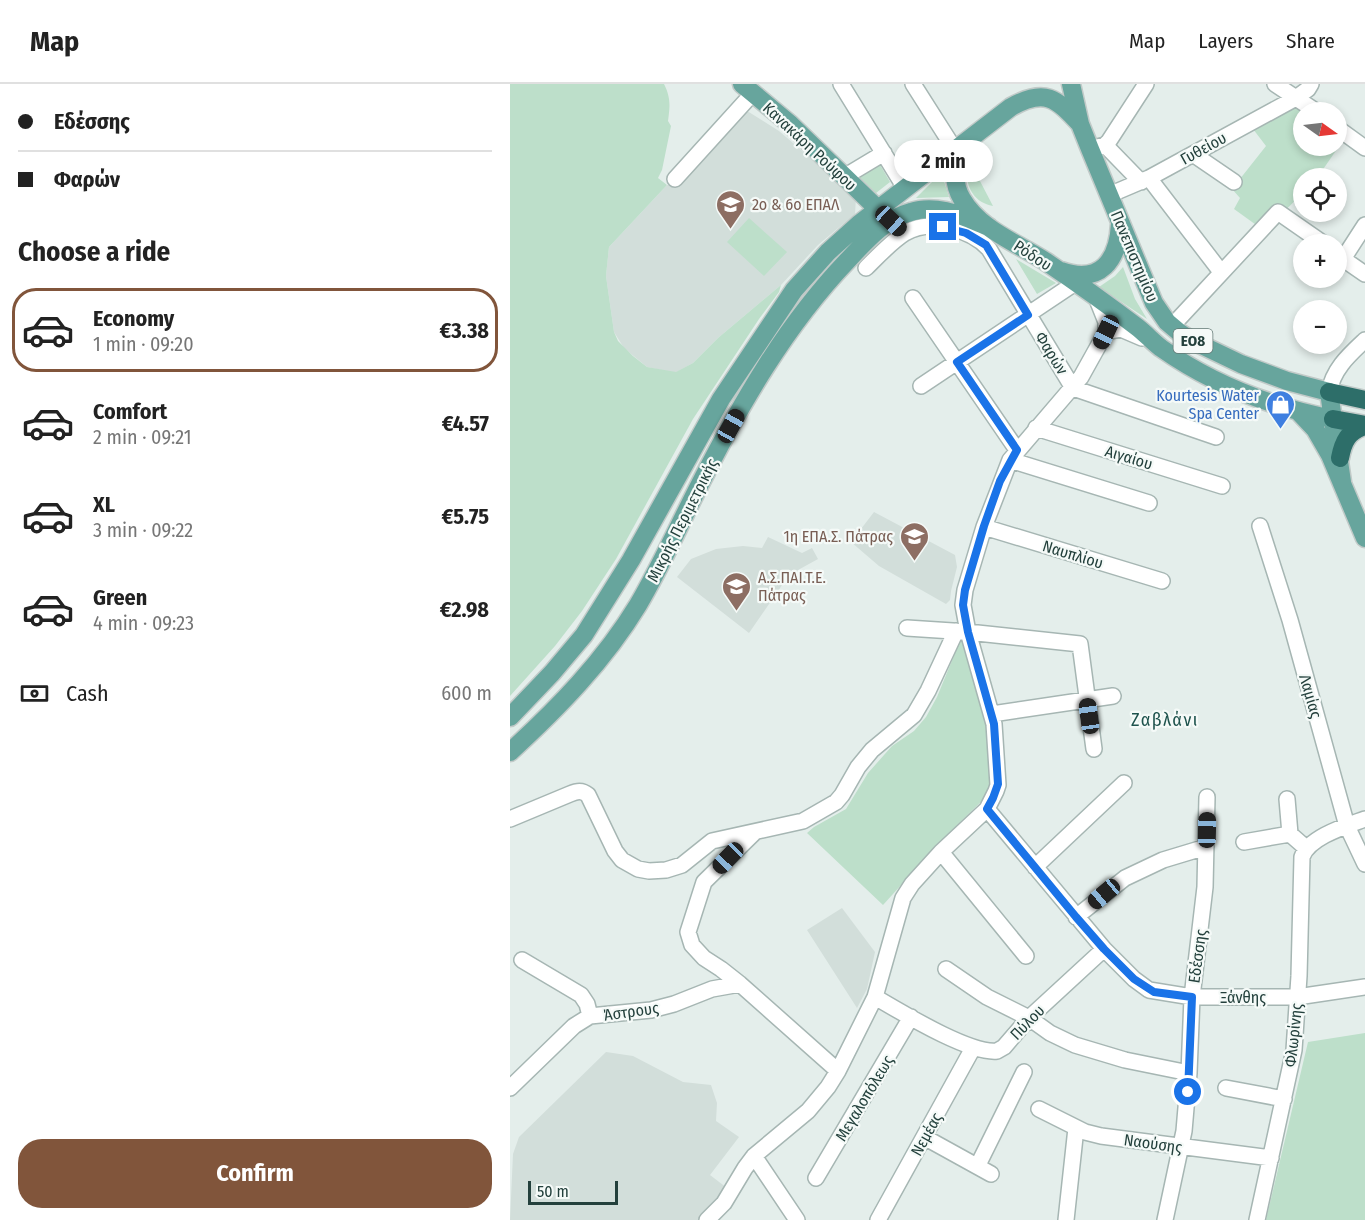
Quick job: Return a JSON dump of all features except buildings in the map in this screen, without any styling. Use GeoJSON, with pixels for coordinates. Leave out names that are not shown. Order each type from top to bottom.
{"type":"FeatureCollection","features":[{"type":"Feature","properties":{"kind":"highway"},"geometry":{"type":"LineString","coordinates":[[1329,392],[1365,400]]}},
{"type":"Feature","properties":{"kind":"highway"},"geometry":{"type":"LineString","coordinates":[[1333,419],[1365,425]]}},
{"type":"Feature","properties":{"kind":"highway"},"geometry":{"type":"LineString","coordinates":[[1340,458],[1349,434],[1365,425]]}},
{"type":"Feature","properties":{"kind":"main road","name":"ΕΟ8"},"geometry":{"type":"LineString","coordinates":[[1011,106],[1024,84]]}},
{"type":"Feature","properties":{"kind":"main road","name":"Πανεπιστημίου"},"geometry":{"type":"LineString","coordinates":[[1071,84],[1080,123],[1097,147],[1109,195],[1151,295],[1163,317],[1172,326],[1208,349],[1259,372],[1329,392]]}},
{"type":"Feature","properties":{"kind":"main road","name":"Κανακάρη Ρούφου"},"geometry":{"type":"LineString","coordinates":[[748,88],[790,124],[891,221]]}},
{"type":"Feature","properties":{"kind":"main road","name":"ΕΟ8"},"geometry":{"type":"LineString","coordinates":[[891,221],[905,188],[1011,106],[1030,98],[1053,100],[1062,105],[1080,123]]}},
{"type":"Feature","properties":{"kind":"main road","name":"Ρόδου"},"geometry":{"type":"LineString","coordinates":[[970,138],[959,155],[955,169],[956,186],[961,199],[972,213],[989,227],[1096,297],[1140,329],[1161,348]]}},
{"type":"Feature","properties":{"kind":"main road","name":"Μικρής Περιμετρικής"},"geometry":{"type":"LineString","coordinates":[[510,717],[584,635],[631,560],[721,399],[786,301],[828,252],[911,212],[932,209],[957,214],[989,227]]}},
{"type":"Feature","properties":{"kind":"main road","name":"ΕΟ8"},"geometry":{"type":"LineString","coordinates":[[1047,263],[1061,271],[1074,274],[1082,275],[1099,271],[1109,263],[1116,250],[1120,219]]}},
{"type":"Feature","properties":{"kind":"main road","name":"Μικρής Περιμετρικής"},"geometry":{"type":"LineString","coordinates":[[510,752],[554,710],[617,637],[650,583],[721,443],[772,356],[827,282],[861,246],[891,221]]}},
{"type":"Feature","properties":{"kind":"main road","name":"ΕΟ8"},"geometry":{"type":"LineString","coordinates":[[1161,348],[1233,389],[1298,411]]}},
{"type":"Feature","properties":{"kind":"main road"},"geometry":{"type":"LineString","coordinates":[[1329,392],[1342,482]]}},
{"type":"Feature","properties":{"kind":"main road"},"geometry":{"type":"LineString","coordinates":[[1298,411],[1333,419]]}},
{"type":"Feature","properties":{"kind":"main road"},"geometry":{"type":"LineString","coordinates":[[1298,411],[1319,435],[1342,482],[1365,538]]}},
{"type":"Feature","properties":{"kind":"street"},"geometry":{"type":"LineString","coordinates":[[841,84],[905,188]]}},
{"type":"Feature","properties":{"kind":"street"},"geometry":{"type":"LineString","coordinates":[[913,84],[955,150]]}},
{"type":"Feature","properties":{"kind":"street"},"geometry":{"type":"LineString","coordinates":[[1146,84],[1114,135],[1097,147],[1145,180],[1221,272]]}},
{"type":"Feature","properties":{"kind":"street"},"geometry":{"type":"LineString","coordinates":[[1275,84],[1302,102]]}},
{"type":"Feature","properties":{"kind":"street","name":"Γυθείου"},"geometry":{"type":"LineString","coordinates":[[1109,195],[1145,180],[1296,98],[1311,84]]}},
{"type":"Feature","properties":{"kind":"street"},"geometry":{"type":"LineString","coordinates":[[675,178],[748,88]]}},
{"type":"Feature","properties":{"kind":"street"},"geometry":{"type":"LineString","coordinates":[[1347,135],[1365,148]]}},
{"type":"Feature","properties":{"kind":"street"},"geometry":{"type":"LineString","coordinates":[[844,177],[884,153]]}},
{"type":"Feature","properties":{"kind":"street"},"geometry":{"type":"LineString","coordinates":[[1193,154],[1234,182]]}},
{"type":"Feature","properties":{"kind":"street"},"geometry":{"type":"LineString","coordinates":[[1172,326],[1278,212],[1310,234]]}},
{"type":"Feature","properties":{"kind":"street"},"geometry":{"type":"LineString","coordinates":[[866,268],[891,221]]}},
{"type":"Feature","properties":{"kind":"street","name":"Φαρών"},"geometry":{"type":"LineString","coordinates":[[891,221],[923,228],[943,227],[961,231],[978,239],[989,249],[1073,388],[1216,437]]}},
{"type":"Feature","properties":{"kind":"street"},"geometry":{"type":"LineString","coordinates":[[1347,247],[1365,225]]}},
{"type":"Feature","properties":{"kind":"street"},"geometry":{"type":"LineString","coordinates":[[1347,261],[1365,274]]}},
{"type":"Feature","properties":{"kind":"street"},"geometry":{"type":"LineString","coordinates":[[921,386],[1075,283]]}},
{"type":"Feature","properties":{"kind":"street"},"geometry":{"type":"LineString","coordinates":[[708,1220],[724,1203],[754,1156],[808,1111],[828,1087],[875,997],[903,898],[912,884],[941,852],[987,809],[993,798],[998,784],[992,714],[962,632],[965,590],[984,526],[1013,455],[1073,388],[1087,368],[1106,332],[1106,321],[1096,297]]}},
{"type":"Feature","properties":{"kind":"street"},"geometry":{"type":"LineString","coordinates":[[913,298],[957,362],[1013,455],[1149,503]]}},
{"type":"Feature","properties":{"kind":"street"},"geometry":{"type":"LineString","coordinates":[[1106,332],[1116,329],[1127,330],[1161,348]]}},
{"type":"Feature","properties":{"kind":"street"},"geometry":{"type":"LineString","coordinates":[[1329,392],[1331,380],[1338,368],[1365,340]]}},
{"type":"Feature","properties":{"kind":"street","name":"Αιγαίου"},"geometry":{"type":"LineString","coordinates":[[1036,428],[1222,486]]}},
{"type":"Feature","properties":{"kind":"street","name":"Ναυπλίου"},"geometry":{"type":"LineString","coordinates":[[984,526],[1162,581]]}},
{"type":"Feature","properties":{"kind":"street","name":"Λαμίας"},"geometry":{"type":"LineString","coordinates":[[1260,526],[1290,620],[1347,826],[1365,864]]}},
{"type":"Feature","properties":{"kind":"street"},"geometry":{"type":"LineString","coordinates":[[907,628],[1080,644],[1094,749]]}},
{"type":"Feature","properties":{"kind":"street"},"geometry":{"type":"LineString","coordinates":[[510,819],[570,794],[585,792],[615,851],[622,860],[638,869],[649,871],[682,865],[712,841],[796,824],[836,802],[847,788],[858,767],[872,750],[909,720],[921,705],[962,632]]}},
{"type":"Feature","properties":{"kind":"street"},"geometry":{"type":"LineString","coordinates":[[992,714],[1113,696]]}},
{"type":"Feature","properties":{"kind":"street"},"geometry":{"type":"LineString","coordinates":[[1035,867],[1124,783]]}},
{"type":"Feature","properties":{"kind":"street","name":"Εδέσσης"},"geometry":{"type":"LineString","coordinates":[[1165,1220],[1182,1148],[1189,1072],[1192,997],[1201,927],[1207,797]]}},
{"type":"Feature","properties":{"kind":"street"},"geometry":{"type":"LineString","coordinates":[[1287,799],[1290,834],[1306,848],[1314,842],[1365,819]]}},
{"type":"Feature","properties":{"kind":"street","name":"Ξάνθης"},"geometry":{"type":"LineString","coordinates":[[987,809],[1104,949],[1134,979],[1149,990],[1192,997],[1297,997],[1365,987]]}},
{"type":"Feature","properties":{"kind":"street"},"geometry":{"type":"LineString","coordinates":[[754,833],[704,882],[688,932],[692,945],[704,958],[740,984],[838,1071]]}},
{"type":"Feature","properties":{"kind":"street"},"geometry":{"type":"LineString","coordinates":[[1244,842],[1290,834]]}},
{"type":"Feature","properties":{"kind":"street"},"geometry":{"type":"LineString","coordinates":[[1076,917],[1125,878],[1163,860],[1206,847]]}},
{"type":"Feature","properties":{"kind":"street","name":"Φλωρίνης"},"geometry":{"type":"LineString","coordinates":[[1257,1220],[1294,1050],[1301,862],[1306,848]]}},
{"type":"Feature","properties":{"kind":"street"},"geometry":{"type":"LineString","coordinates":[[941,852],[1026,956]]}},
{"type":"Feature","properties":{"kind":"street","name":"Πύλου"},"geometry":{"type":"LineString","coordinates":[[875,997],[973,1048],[994,1051],[1001,1049],[1029,1018],[1104,949]]}},
{"type":"Feature","properties":{"kind":"street"},"geometry":{"type":"LineString","coordinates":[[522,960],[582,995],[590,1016]]}},
{"type":"Feature","properties":{"kind":"street"},"geometry":{"type":"LineString","coordinates":[[945,969],[979,992],[1029,1018],[1050,1033],[1086,1048],[1146,1065],[1189,1072]]}},
{"type":"Feature","properties":{"kind":"street","name":"Άστρους"},"geometry":{"type":"LineString","coordinates":[[510,1088],[574,1026],[590,1016],[651,1010],[712,989],[740,984]]}},
{"type":"Feature","properties":{"kind":"street","name":"Μεγαλοπόλεως"},"geometry":{"type":"LineString","coordinates":[[816,1178],[911,1017]]}},
{"type":"Feature","properties":{"kind":"street","name":"Νεμέας"},"geometry":{"type":"LineString","coordinates":[[878,1220],[973,1048]]}},
{"type":"Feature","properties":{"kind":"street"},"geometry":{"type":"LineString","coordinates":[[924,1137],[985,1170],[1024,1072]]}},
{"type":"Feature","properties":{"kind":"street"},"geometry":{"type":"LineString","coordinates":[[1226,1088],[1284,1099]]}},
{"type":"Feature","properties":{"kind":"street","name":"Ναούσης"},"geometry":{"type":"LineString","coordinates":[[1040,1109],[1076,1128],[1101,1136],[1271,1158]]}},
{"type":"Feature","properties":{"kind":"street"},"geometry":{"type":"LineString","coordinates":[[1066,1220],[1076,1128]]}},
{"type":"Feature","properties":{"kind":"street"},"geometry":{"type":"LineString","coordinates":[[754,1156],[797,1220]]}},
{"type":"Feature","properties":{"kind":"shaded area","name":"2ο & 6ο ΕΠΑΛ"},"geometry":{"type":"Polygon","coordinates":[[[744,109],[779,131],[856,197],[855,214],[818,245],[781,285],[718,338],[693,363],[675,373],[647,367],[624,348],[614,332],[606,276],[609,247],[667,185],[676,186],[744,109]]]}},
{"type":"Feature","properties":{"kind":"shaded area","name":"1η ΕΠΑ.Σ. Πάτρας"},"geometry":{"type":"Polygon","coordinates":[[[874,512],[955,555],[957,567],[950,600],[946,604],[879,566],[851,542],[874,512]]]}},
{"type":"Feature","properties":{"kind":"shaded area"},"geometry":{"type":"Polygon","coordinates":[[[768,537],[802,553],[812,548],[818,559],[789,575],[749,633],[677,577],[691,559],[716,549],[743,546],[762,548],[768,537]]]}},
{"type":"Feature","properties":{"kind":"shaded area"},"geometry":{"type":"Polygon","coordinates":[[[842,908],[875,952],[867,989],[857,1008],[807,930],[842,908]]]}},
{"type":"Feature","properties":{"kind":"shaded area"},"geometry":{"type":"Polygon","coordinates":[[[606,1052],[633,1056],[683,1082],[711,1085],[717,1103],[716,1121],[739,1137],[710,1175],[727,1188],[703,1220],[510,1220],[513,1154],[519,1137],[606,1052]]]}},
{"type":"Feature","properties":{"kind":"green space"},"geometry":{"type":"Polygon","coordinates":[[[510,84],[664,84],[669,98],[668,121],[671,126],[662,170],[658,178],[667,185],[609,247],[606,276],[614,332],[618,341],[647,367],[676,372],[693,363],[718,338],[781,285],[779,292],[693,419],[616,559],[582,611],[555,646],[510,696],[510,84]]]}},
{"type":"Feature","properties":{"kind":"green space"},"geometry":{"type":"Polygon","coordinates":[[[1293,106],[1293,156],[1332,156],[1324,168],[1293,168],[1293,202],[1259,227],[1234,209],[1240,198],[1232,189],[1266,146],[1253,129],[1293,106]]]}},
{"type":"Feature","properties":{"kind":"green space"},"geometry":{"type":"Polygon","coordinates":[[[969,160],[993,206],[979,200],[970,189],[967,175],[969,160]]]}},
{"type":"Feature","properties":{"kind":"green space"},"geometry":{"type":"Polygon","coordinates":[[[879,163],[890,182],[876,193],[854,172],[879,163]]]}},
{"type":"Feature","properties":{"kind":"green space"},"geometry":{"type":"Polygon","coordinates":[[[943,171],[949,197],[916,198],[943,171]]]}},
{"type":"Feature","properties":{"kind":"green space"},"geometry":{"type":"Polygon","coordinates":[[[749,218],[787,252],[764,276],[727,242],[749,218]]]}},
{"type":"Feature","properties":{"kind":"green space"},"geometry":{"type":"Polygon","coordinates":[[[1016,259],[1056,283],[1037,294],[1016,259]]]}},
{"type":"Feature","properties":{"kind":"green space"},"geometry":{"type":"Polygon","coordinates":[[[1123,267],[1135,299],[1147,319],[1099,287],[1123,267]]]}},
{"type":"Feature","properties":{"kind":"green space"},"geometry":{"type":"Polygon","coordinates":[[[960,641],[965,641],[989,702],[998,785],[941,841],[883,905],[807,833],[846,809],[868,773],[892,746],[914,731],[926,717],[937,697],[960,641]]]}},
{"type":"Feature","properties":{"kind":"green space"},"geometry":{"type":"Polygon","coordinates":[[[1365,1033],[1365,1220],[1266,1220],[1308,1042],[1365,1033]]]}},
{"type":"Feature","properties":{"kind":"place","name":"2ο & 6ο ΕΠΑΛ"},"geometry":{"type":"Point","coordinates":[731,230]}},
{"type":"Feature","properties":{"kind":"place","name":"Kourtesis Water Spa Center"},"geometry":{"type":"Point","coordinates":[1280,430]}},
{"type":"Feature","properties":{"kind":"place","name":"1η ΕΠΑ.Σ. Πάτρας"},"geometry":{"type":"Point","coordinates":[914,562]}},
{"type":"Feature","properties":{"kind":"place","name":"Α.Σ.ΠΑΙ.Τ.Ε. Πάτρας"},"geometry":{"type":"Point","coordinates":[737,612]}},
{"type":"Feature","properties":{"kind":"district","name":"Ζαβλάνι"},"geometry":{"type":"Point","coordinates":[1165,720]}},
{"type":"Feature","properties":{"kind":"route"},"geometry":{"type":"LineString","coordinates":[[943,227],[966,233],[986,245],[1028,315],[957,362],[1017,450],[1000,481],[984,526],[965,590],[963,605],[968,632],[994,724],[998,784],[987,809],[1076,917],[1134,979],[1143,987],[1154,992],[1192,997],[1188,1092]]}}]}
